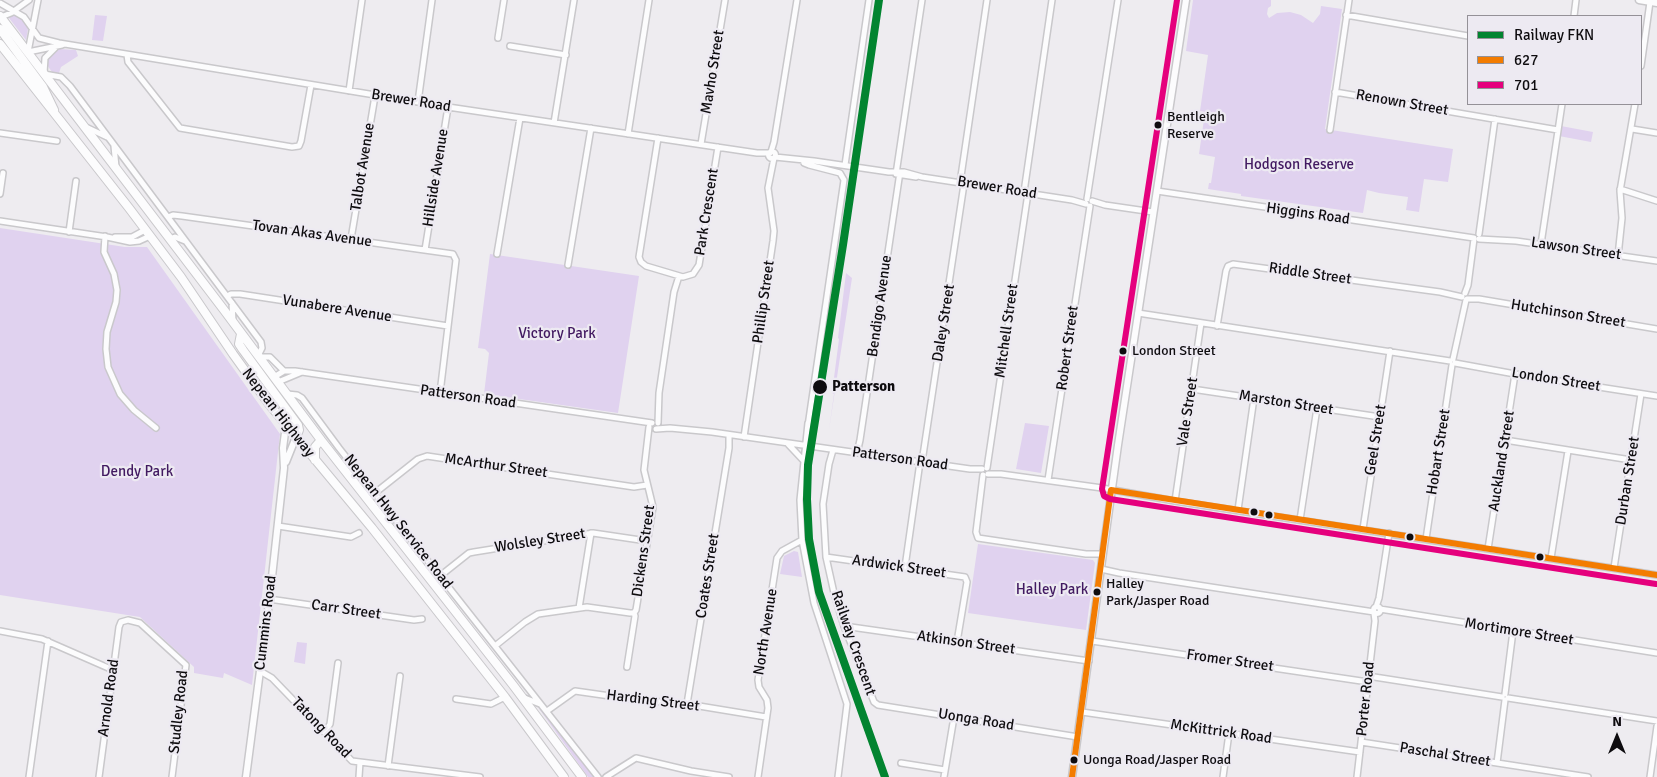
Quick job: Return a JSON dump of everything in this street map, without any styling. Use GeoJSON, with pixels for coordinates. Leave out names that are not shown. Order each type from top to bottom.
{"type":"FeatureCollection","features":[{"type":"Feature","properties":{"kind":"highway","name":"Nepean Highway"},"geometry":{"type":"LineString","coordinates":[[0,19],[28,52],[42,75],[85,127],[321,440],[522,696],[582,777]]}},
{"type":"Feature","properties":{"kind":"highway"},"geometry":{"type":"LineString","coordinates":[[0,29],[18,54],[42,75],[46,92],[58,119]]}},
{"type":"Feature","properties":{"kind":"highway","name":"Nepean Highway"},"geometry":{"type":"LineString","coordinates":[[0,44],[58,119],[86,151],[167,258],[257,388],[372,528],[505,697],[564,777]]}},
{"type":"Feature","properties":{"kind":"highway"},"geometry":{"type":"LineString","coordinates":[[8,55],[28,52]]}},
{"type":"Feature","properties":{"kind":"highway"},"geometry":{"type":"LineString","coordinates":[[129,208],[134,203],[137,195]]}},
{"type":"Feature","properties":{"kind":"highway"},"geometry":{"type":"LineString","coordinates":[[147,233],[158,224]]}},
{"type":"Feature","properties":{"kind":"highway"},"geometry":{"type":"LineString","coordinates":[[167,258],[164,246],[170,238]]}},
{"type":"Feature","properties":{"kind":"highway"},"geometry":{"type":"LineString","coordinates":[[241,334],[240,344],[298,424],[299,430],[296,437]]}},
{"type":"Feature","properties":{"kind":"highway"},"geometry":{"type":"LineString","coordinates":[[257,388],[276,379]]}},
{"type":"Feature","properties":{"kind":"highway"},"geometry":{"type":"LineString","coordinates":[[315,460],[315,447],[321,440]]}},
{"type":"Feature","properties":{"kind":"highway"},"geometry":{"type":"LineString","coordinates":[[432,605],[443,596]]}},
{"type":"Feature","properties":{"kind":"main road"},"geometry":{"type":"LineString","coordinates":[[1072,777],[1092,641],[1111,490],[1186,0]]}},
{"type":"Feature","properties":{"kind":"main road"},"geometry":{"type":"LineString","coordinates":[[1639,0],[1654,2]]}},
{"type":"Feature","properties":{"kind":"main road","name":"Cummins Road"},"geometry":{"type":"LineString","coordinates":[[246,777],[270,599],[284,468],[283,450],[286,425]]}},
{"type":"Feature","properties":{"kind":"main road","name":"Cummins Road"},"geometry":{"type":"LineString","coordinates":[[284,468],[296,437]]}},
{"type":"Feature","properties":{"kind":"street"},"geometry":{"type":"LineString","coordinates":[[0,19],[29,0]]}},
{"type":"Feature","properties":{"kind":"street"},"geometry":{"type":"LineString","coordinates":[[28,52],[38,0]]}},
{"type":"Feature","properties":{"kind":"street"},"geometry":{"type":"LineString","coordinates":[[349,92],[362,0]]}},
{"type":"Feature","properties":{"kind":"street"},"geometry":{"type":"LineString","coordinates":[[418,102],[432,0]]}},
{"type":"Feature","properties":{"kind":"street"},"geometry":{"type":"LineString","coordinates":[[498,38],[504,0]]}},
{"type":"Feature","properties":{"kind":"street"},"geometry":{"type":"LineString","coordinates":[[554,123],[574,0]]}},
{"type":"Feature","properties":{"kind":"street"},"geometry":{"type":"LineString","coordinates":[[628,134],[649,0]]}},
{"type":"Feature","properties":{"kind":"street","name":"Mavho Street"},"geometry":{"type":"LineString","coordinates":[[701,144],[725,0]]}},
{"type":"Feature","properties":{"kind":"street","name":"Phillip Street"},"geometry":{"type":"LineString","coordinates":[[744,437],[774,234],[768,188],[772,155],[797,0]]}},
{"type":"Feature","properties":{"kind":"street"},"geometry":{"type":"LineString","coordinates":[[845,165],[869,0]]}},
{"type":"Feature","properties":{"kind":"street","name":"Bendigo Avenue"},"geometry":{"type":"LineString","coordinates":[[858,453],[922,0]]}},
{"type":"Feature","properties":{"kind":"street","name":"Daley Street"},"geometry":{"type":"LineString","coordinates":[[905,568],[987,0]]}},
{"type":"Feature","properties":{"kind":"street","name":"Mitchell Street"},"geometry":{"type":"LineString","coordinates":[[1052,0],[1026,193],[976,532],[977,537],[982,539],[1102,557]]}},
{"type":"Feature","properties":{"kind":"street","name":"Robert Street"},"geometry":{"type":"LineString","coordinates":[[1048,480],[1118,0]]}},
{"type":"Feature","properties":{"kind":"street"},"geometry":{"type":"LineString","coordinates":[[1330,130],[1349,0]]}},
{"type":"Feature","properties":{"kind":"street"},"geometry":{"type":"LineString","coordinates":[[1574,15],[1576,0]]}},
{"type":"Feature","properties":{"kind":"street"},"geometry":{"type":"LineString","coordinates":[[1642,61],[1654,2]]}},
{"type":"Feature","properties":{"kind":"street","name":"Brewer Road"},"geometry":{"type":"LineString","coordinates":[[0,3],[25,18],[32,30],[42,39],[67,45],[375,96],[1154,212]]}},
{"type":"Feature","properties":{"kind":"street"},"geometry":{"type":"LineString","coordinates":[[1346,16],[1467,36]]}},
{"type":"Feature","properties":{"kind":"street","name":"Brewer Road"},"geometry":{"type":"LineString","coordinates":[[28,52],[67,45]]}},
{"type":"Feature","properties":{"kind":"street"},"geometry":{"type":"LineString","coordinates":[[57,46],[46,56],[42,75],[61,77],[66,81],[262,344],[258,356],[270,357],[284,372]]}},
{"type":"Feature","properties":{"kind":"street"},"geometry":{"type":"LineString","coordinates":[[510,46],[566,54]]}},
{"type":"Feature","properties":{"kind":"street"},"geometry":{"type":"LineString","coordinates":[[0,49],[8,55]]}},
{"type":"Feature","properties":{"kind":"street"},"geometry":{"type":"LineString","coordinates":[[130,55],[131,65],[180,128],[292,147],[299,146],[301,141],[310,85]]}},
{"type":"Feature","properties":{"kind":"street","name":"Renown Street"},"geometry":{"type":"LineString","coordinates":[[1335,92],[1558,130]]}},
{"type":"Feature","properties":{"kind":"street","name":"Talbot Avenue"},"geometry":{"type":"LineString","coordinates":[[351,239],[375,96]]}},
{"type":"Feature","properties":{"kind":"street"},"geometry":{"type":"LineString","coordinates":[[1541,244],[1562,105]]}},
{"type":"Feature","properties":{"kind":"street"},"geometry":{"type":"LineString","coordinates":[[1618,256],[1622,221],[1620,189],[1635,105]]}},
{"type":"Feature","properties":{"kind":"street","name":"Hillside Avenue"},"geometry":{"type":"LineString","coordinates":[[425,250],[448,107]]}},
{"type":"Feature","properties":{"kind":"street"},"geometry":{"type":"LineString","coordinates":[[497,254],[520,118]]}},
{"type":"Feature","properties":{"kind":"street","name":"Hobart Street"},"geometry":{"type":"LineString","coordinates":[[1426,539],[1452,362],[1479,224],[1495,119]]}},
{"type":"Feature","properties":{"kind":"street"},"geometry":{"type":"LineString","coordinates":[[85,127],[111,141]]}},
{"type":"Feature","properties":{"kind":"street"},"geometry":{"type":"LineString","coordinates":[[568,265],[591,128]]}},
{"type":"Feature","properties":{"kind":"street"},"geometry":{"type":"LineString","coordinates":[[1632,128],[1657,133]]}},
{"type":"Feature","properties":{"kind":"street"},"geometry":{"type":"LineString","coordinates":[[0,133],[57,141]]}},
{"type":"Feature","properties":{"kind":"street"},"geometry":{"type":"LineString","coordinates":[[658,138],[638,255],[644,265],[677,276],[659,393],[659,423]]}},
{"type":"Feature","properties":{"kind":"street"},"geometry":{"type":"LineString","coordinates":[[111,141],[116,169]]}},
{"type":"Feature","properties":{"kind":"street","name":"Park Crescent"},"geometry":{"type":"LineString","coordinates":[[677,276],[689,276],[698,267],[718,147]]}},
{"type":"Feature","properties":{"kind":"street"},"geometry":{"type":"LineString","coordinates":[[803,160],[804,163],[809,165],[840,173],[844,179],[808,423],[800,500],[802,542],[814,603],[847,704],[838,777]]}},
{"type":"Feature","properties":{"kind":"street"},"geometry":{"type":"LineString","coordinates":[[0,194],[3,173]]}},
{"type":"Feature","properties":{"kind":"street"},"geometry":{"type":"LineString","coordinates":[[69,232],[76,181]]}},
{"type":"Feature","properties":{"kind":"street"},"geometry":{"type":"LineString","coordinates":[[1620,189],[1657,201]]}},
{"type":"Feature","properties":{"kind":"street","name":"Higgins Road"},"geometry":{"type":"LineString","coordinates":[[1157,191],[1476,236]]}},
{"type":"Feature","properties":{"kind":"street","name":"Tovan Akas Avenue"},"geometry":{"type":"LineString","coordinates":[[168,217],[173,215],[449,253],[455,257],[448,326]]}},
{"type":"Feature","properties":{"kind":"street"},"geometry":{"type":"LineString","coordinates":[[0,222],[134,242],[142,240],[147,233]]}},
{"type":"Feature","properties":{"kind":"street","name":"Lawson Street"},"geometry":{"type":"LineString","coordinates":[[1476,236],[1657,262]]}},
{"type":"Feature","properties":{"kind":"street"},"geometry":{"type":"LineString","coordinates":[[106,237],[104,252],[114,274],[117,290],[116,302],[106,332],[108,367],[120,394],[134,410],[156,428]]}},
{"type":"Feature","properties":{"kind":"street"},"geometry":{"type":"LineString","coordinates":[[170,238],[178,238],[187,242]]}},
{"type":"Feature","properties":{"kind":"street","name":"Riddle Street"},"geometry":{"type":"LineString","coordinates":[[1217,326],[1226,271],[1228,266],[1233,264],[1465,297]]}},
{"type":"Feature","properties":{"kind":"street","name":"Vunabere Avenue"},"geometry":{"type":"LineString","coordinates":[[227,296],[230,294],[240,294],[448,326]]}},
{"type":"Feature","properties":{"kind":"street","name":"Hutchinson Street"},"geometry":{"type":"LineString","coordinates":[[1465,297],[1657,329]]}},
{"type":"Feature","properties":{"kind":"street","name":"Nepean Highway"},"geometry":{"type":"LineString","coordinates":[[232,302],[234,324]]}},
{"type":"Feature","properties":{"kind":"street","name":"London Street"},"geometry":{"type":"LineString","coordinates":[[1138,314],[1390,351],[1515,374],[1657,396]]}},
{"type":"Feature","properties":{"kind":"street","name":"Vale Street"},"geometry":{"type":"LineString","coordinates":[[1175,501],[1201,323]]}},
{"type":"Feature","properties":{"kind":"street"},"geometry":{"type":"LineString","coordinates":[[440,393],[448,326]]}},
{"type":"Feature","properties":{"kind":"street","name":"Geel Street"},"geometry":{"type":"LineString","coordinates":[[1363,529],[1390,351]]}},
{"type":"Feature","properties":{"kind":"street","name":"Patterson Road"},"geometry":{"type":"LineString","coordinates":[[276,379],[284,372],[302,372],[634,421],[652,427],[731,435],[1048,480],[1657,575]]}},
{"type":"Feature","properties":{"kind":"street"},"geometry":{"type":"LineString","coordinates":[[276,379],[302,372]]}},
{"type":"Feature","properties":{"kind":"street","name":"Auckland Street"},"geometry":{"type":"LineString","coordinates":[[1488,548],[1515,374]]}},
{"type":"Feature","properties":{"kind":"street","name":"Marston Street"},"geometry":{"type":"LineString","coordinates":[[1192,389],[1380,417]]}},
{"type":"Feature","properties":{"kind":"street","name":"Nepean Hwy Service Road"},"geometry":{"type":"LineString","coordinates":[[287,394],[301,397],[598,777]]}},
{"type":"Feature","properties":{"kind":"street","name":"Durban Street"},"geometry":{"type":"LineString","coordinates":[[1614,568],[1641,394]]}},
{"type":"Feature","properties":{"kind":"street"},"geometry":{"type":"LineString","coordinates":[[1238,510],[1254,398]]}},
{"type":"Feature","properties":{"kind":"street"},"geometry":{"type":"LineString","coordinates":[[1300,520],[1317,408]]}},
{"type":"Feature","properties":{"kind":"street","name":"Patterson Road"},"geometry":{"type":"LineString","coordinates":[[652,427],[659,423],[670,428]]}},
{"type":"Feature","properties":{"kind":"street","name":"Dickens Street"},"geometry":{"type":"LineString","coordinates":[[627,667],[634,612],[636,610],[653,505],[644,470],[649,434],[652,427]]}},
{"type":"Feature","properties":{"kind":"street","name":"Coates Street"},"geometry":{"type":"LineString","coordinates":[[687,704],[731,435]]}},
{"type":"Feature","properties":{"kind":"street","name":"Nepean Hwy Service Road"},"geometry":{"type":"LineString","coordinates":[[321,440],[339,448]]}},
{"type":"Feature","properties":{"kind":"street"},"geometry":{"type":"LineString","coordinates":[[1505,440],[1631,460]]}},
{"type":"Feature","properties":{"kind":"street"},"geometry":{"type":"LineString","coordinates":[[787,443],[803,461]]}},
{"type":"Feature","properties":{"kind":"street","name":"Railway Crescent"},"geometry":{"type":"LineString","coordinates":[[831,449],[824,504],[826,557],[844,626],[874,702]]}},
{"type":"Feature","properties":{"kind":"street"},"geometry":{"type":"LineString","coordinates":[[1551,558],[1568,450]]}},
{"type":"Feature","properties":{"kind":"street","name":"McArthur Street"},"geometry":{"type":"LineString","coordinates":[[375,493],[418,459],[427,456],[628,485],[647,483]]}},
{"type":"Feature","properties":{"kind":"street"},"geometry":{"type":"LineString","coordinates":[[278,526],[351,537],[359,533]]}},
{"type":"Feature","properties":{"kind":"street"},"geometry":{"type":"LineString","coordinates":[[579,608],[591,533]]}},
{"type":"Feature","properties":{"kind":"street","name":"Wolsley Street"},"geometry":{"type":"LineString","coordinates":[[440,576],[474,552],[591,533],[648,541]]}},
{"type":"Feature","properties":{"kind":"street","name":"Porter Road"},"geometry":{"type":"LineString","coordinates":[[1356,777],[1375,621],[1389,533]]}},
{"type":"Feature","properties":{"kind":"street","name":"North Avenue"},"geometry":{"type":"LineString","coordinates":[[758,777],[768,703],[759,687],[758,676],[778,558],[780,553],[786,548],[802,542]]}},
{"type":"Feature","properties":{"kind":"street","name":"Nepean Highway"},"geometry":{"type":"LineString","coordinates":[[418,548],[421,568]]}},
{"type":"Feature","properties":{"kind":"street","name":"Ardwick Street"},"geometry":{"type":"LineString","coordinates":[[826,557],[966,578],[957,642]]}},
{"type":"Feature","properties":{"kind":"street","name":"Mortimore Street"},"geometry":{"type":"LineString","coordinates":[[1101,570],[1365,610],[1388,611],[1657,654]]}},
{"type":"Feature","properties":{"kind":"street","name":"Nepean Hwy Service Road"},"geometry":{"type":"LineString","coordinates":[[443,596],[456,596]]}},
{"type":"Feature","properties":{"kind":"street","name":"Carr Street"},"geometry":{"type":"LineString","coordinates":[[270,599],[414,620],[422,618]]}},
{"type":"Feature","properties":{"kind":"street"},"geometry":{"type":"LineString","coordinates":[[495,646],[535,615],[588,607],[634,612]]}},
{"type":"Feature","properties":{"kind":"street","name":"Arnold Road"},"geometry":{"type":"LineString","coordinates":[[99,777],[119,626],[124,621]]}},
{"type":"Feature","properties":{"kind":"street","name":"Studley Road"},"geometry":{"type":"LineString","coordinates":[[124,621],[140,623],[186,665],[172,777]]}},
{"type":"Feature","properties":{"kind":"street","name":"Atkinson Street"},"geometry":{"type":"LineString","coordinates":[[844,626],[1089,661]]}},
{"type":"Feature","properties":{"kind":"street"},"geometry":{"type":"LineString","coordinates":[[0,631],[48,641],[113,670]]}},
{"type":"Feature","properties":{"kind":"street"},"geometry":{"type":"LineString","coordinates":[[1497,763],[1513,631]]}},
{"type":"Feature","properties":{"kind":"street"},"geometry":{"type":"LineString","coordinates":[[29,777],[48,641]]}},
{"type":"Feature","properties":{"kind":"street","name":"Fromer Street"},"geometry":{"type":"LineString","coordinates":[[1092,641],[1505,697],[1657,721]]}},
{"type":"Feature","properties":{"kind":"street"},"geometry":{"type":"LineString","coordinates":[[502,655],[503,672]]}},
{"type":"Feature","properties":{"kind":"street"},"geometry":{"type":"LineString","coordinates":[[325,732],[330,724],[338,663]]}},
{"type":"Feature","properties":{"kind":"street","name":"Tatong Road"},"geometry":{"type":"LineString","coordinates":[[260,671],[272,678],[350,759],[388,766],[480,777]]}},
{"type":"Feature","properties":{"kind":"street"},"geometry":{"type":"LineString","coordinates":[[388,766],[400,676]]}},
{"type":"Feature","properties":{"kind":"street","name":"Harding Street"},"geometry":{"type":"LineString","coordinates":[[547,711],[575,691],[638,700],[687,704],[766,717]]}},
{"type":"Feature","properties":{"kind":"street","name":"Nepean Hwy Service Road"},"geometry":{"type":"LineString","coordinates":[[522,696],[541,704]]}},
{"type":"Feature","properties":{"kind":"street"},"geometry":{"type":"LineString","coordinates":[[456,699],[491,704],[505,697]]}},
{"type":"Feature","properties":{"kind":"street","name":"Uonga Road"},"geometry":{"type":"LineString","coordinates":[[874,702],[878,705],[1078,737]]}},
{"type":"Feature","properties":{"kind":"street","name":"McKittrick Road"},"geometry":{"type":"LineString","coordinates":[[1082,712],[1360,752]]}},
{"type":"Feature","properties":{"kind":"street"},"geometry":{"type":"LineString","coordinates":[[944,777],[954,717]]}},
{"type":"Feature","properties":{"kind":"street"},"geometry":{"type":"LineString","coordinates":[[1650,777],[1654,766],[1657,726]]}},
{"type":"Feature","properties":{"kind":"street"},"geometry":{"type":"LineString","coordinates":[[1223,777],[1230,733]]}},
{"type":"Feature","properties":{"kind":"street","name":"Paschal Street"},"geometry":{"type":"LineString","coordinates":[[1361,742],[1585,777]]}},
{"type":"Feature","properties":{"kind":"street"},"geometry":{"type":"LineString","coordinates":[[606,777],[632,759],[638,758],[691,771],[729,777]]}},
{"type":"Feature","properties":{"kind":"street"},"geometry":{"type":"LineString","coordinates":[[359,777],[360,762]]}},
{"type":"Feature","properties":{"kind":"street"},"geometry":{"type":"LineString","coordinates":[[901,763],[945,770]]}},
{"type":"Feature","properties":{"kind":"green space","name":"Hodgson Reserve"},"geometry":{"type":"Polygon","coordinates":[[[1193,0],[1271,0],[1271,6],[1268,8],[1267,14],[1269,18],[1277,13],[1290,12],[1301,15],[1313,23],[1320,14],[1321,6],[1342,9],[1325,129],[1453,149],[1448,182],[1424,179],[1419,212],[1406,210],[1408,197],[1367,190],[1363,213],[1241,196],[1241,194],[1208,189],[1209,183],[1211,183],[1215,157],[1199,154],[1205,112],[1200,111],[1208,55],[1186,51],[1193,0]]]}},
{"type":"Feature","properties":{"kind":"green space"},"geometry":{"type":"Polygon","coordinates":[[[95,15],[107,16],[103,41],[92,40],[95,15]]]}},
{"type":"Feature","properties":{"kind":"green space"},"geometry":{"type":"Polygon","coordinates":[[[17,16],[25,22],[28,29],[26,40],[9,18],[17,16]]]}},
{"type":"Feature","properties":{"kind":"green space"},"geometry":{"type":"Polygon","coordinates":[[[60,49],[76,50],[78,56],[61,67],[57,74],[52,72],[46,62],[55,51],[60,49]]]}},
{"type":"Feature","properties":{"kind":"green space"},"geometry":{"type":"Polygon","coordinates":[[[1561,126],[1593,132],[1591,142],[1559,136],[1561,126]]]}},
{"type":"Feature","properties":{"kind":"green space","name":"Dendy Park"},"geometry":{"type":"Polygon","coordinates":[[[0,228],[125,247],[147,247],[280,434],[252,685],[224,673],[223,678],[194,673],[194,667],[140,617],[0,595],[0,228]]]}},
{"type":"Feature","properties":{"kind":"green space","name":"Victory Park"},"geometry":{"type":"Polygon","coordinates":[[[490,254],[639,276],[618,413],[484,394],[489,353],[485,349],[478,348],[490,254]]]}},
{"type":"Feature","properties":{"kind":"green space"},"geometry":{"type":"Polygon","coordinates":[[[846,273],[852,278],[829,430],[834,394],[832,393],[846,273]]]}},
{"type":"Feature","properties":{"kind":"green space"},"geometry":{"type":"Polygon","coordinates":[[[1025,423],[1049,426],[1041,473],[1016,469],[1025,423]]]}},
{"type":"Feature","properties":{"kind":"green space","name":"Halley Park"},"geometry":{"type":"Polygon","coordinates":[[[978,544],[1093,560],[1095,563],[1086,630],[968,613],[978,544]]]}},
{"type":"Feature","properties":{"kind":"green space"},"geometry":{"type":"Polygon","coordinates":[[[794,551],[798,552],[802,577],[780,574],[784,556],[794,551]]]}},
{"type":"Feature","properties":{"kind":"green space"},"geometry":{"type":"Polygon","coordinates":[[[297,642],[307,643],[305,664],[294,662],[297,642]]]}},
{"type":"Feature","properties":{"kind":"green space"},"geometry":{"type":"Polygon","coordinates":[[[535,703],[539,707],[594,777],[588,777],[535,703]]]}},
{"type":"Feature","properties":{"kind":"rail line","name":"FKN"},"geometry":{"type":"LineString","coordinates":[[879,0],[808,465],[807,499],[809,539],[819,592],[885,777]]}},
{"type":"Feature","properties":{"kind":"transit line","name":"701"},"geometry":{"type":"LineString","coordinates":[[1177,0],[1102,489],[1104,496],[1110,499],[1656,584]]}},
{"type":"Feature","properties":{"kind":"transit line","name":"627"},"geometry":{"type":"LineString","coordinates":[[1111,490],[1657,575]]}},
{"type":"Feature","properties":{"kind":"transit line","name":"627"},"geometry":{"type":"LineString","coordinates":[[1072,777],[1111,490]]}},
{"type":"Feature","properties":{"kind":"place","name":"Bentleigh Reserve"},"geometry":{"type":"Point","coordinates":[1158,125]}},
{"type":"Feature","properties":{"kind":"place","name":"London Street"},"geometry":{"type":"Point","coordinates":[1123,351]}},
{"type":"Feature","properties":{"kind":"place","name":"Patterson"},"geometry":{"type":"Point","coordinates":[820,387]}},
{"type":"Feature","properties":{"kind":"place","name":"Halley Park/Jasper Road"},"geometry":{"type":"Point","coordinates":[1097,592]}},
{"type":"Feature","properties":{"kind":"place","name":"Uonga Road/Jasper Road"},"geometry":{"type":"Point","coordinates":[1074,760]}}]}
